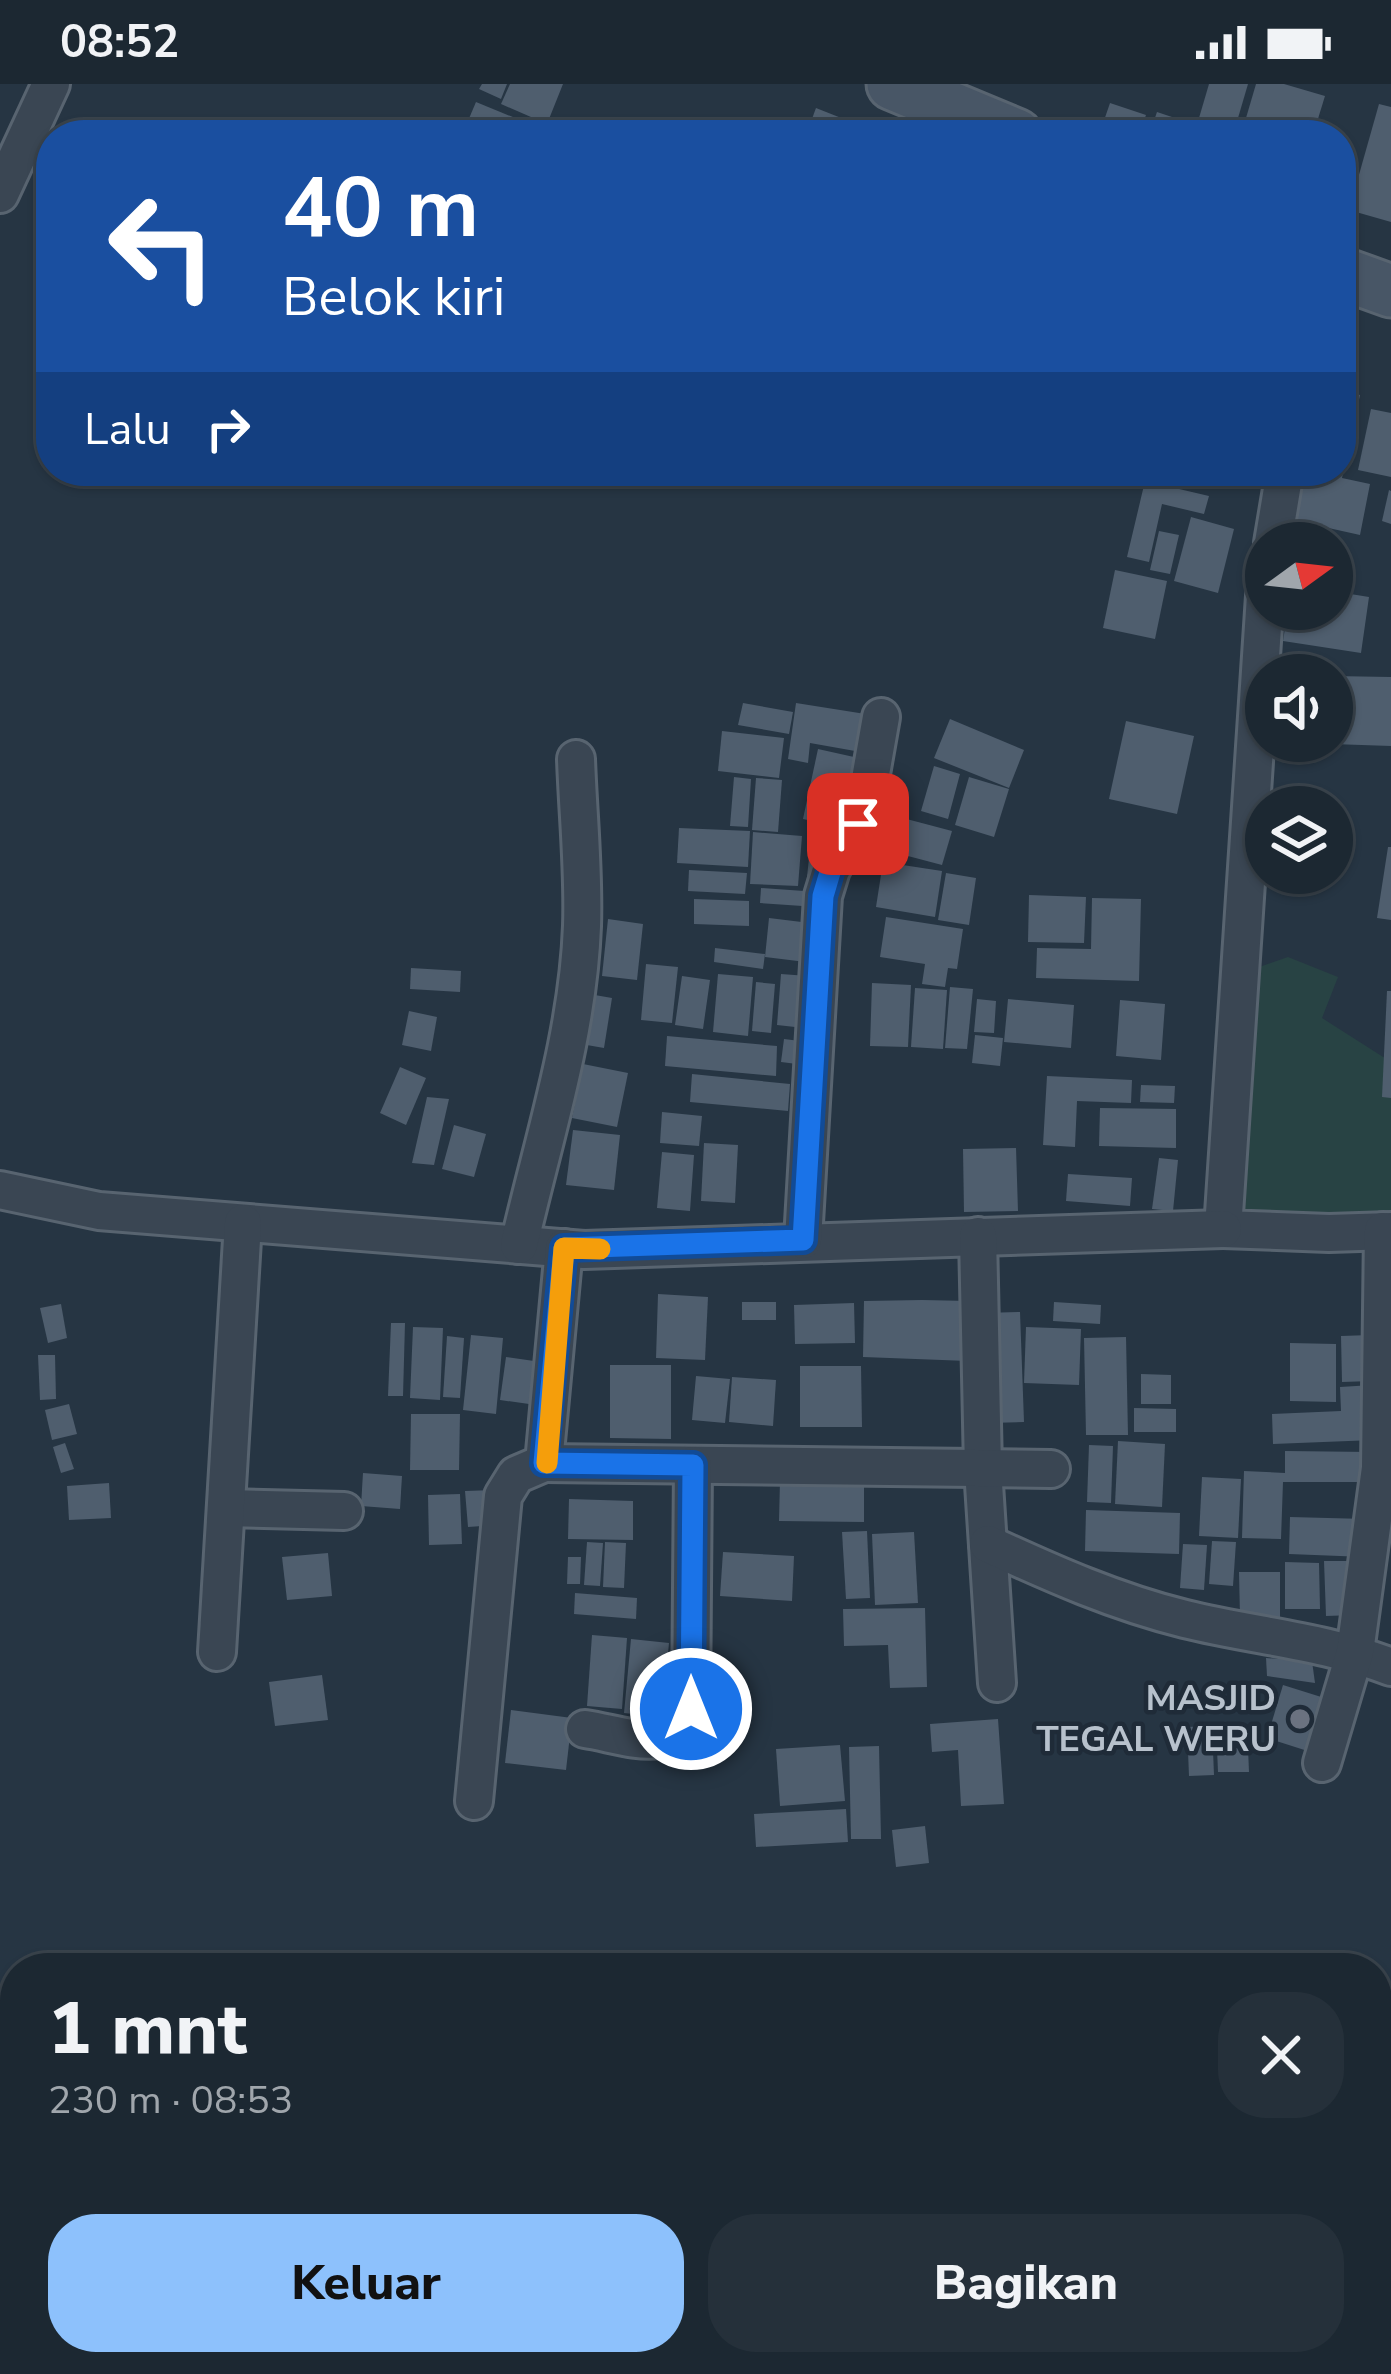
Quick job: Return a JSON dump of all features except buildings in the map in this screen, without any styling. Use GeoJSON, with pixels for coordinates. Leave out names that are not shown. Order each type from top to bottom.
{"type":"FeatureCollection","features":[{"type":"Feature","properties":{"kind":"main road"},"geometry":{"type":"LineString","coordinates":[[892,84],[980,120]]}},
{"type":"Feature","properties":{"kind":"main road"},"geometry":{"type":"LineString","coordinates":[[1356,278],[1391,291]]}},
{"type":"Feature","properties":{"kind":"street"},"geometry":{"type":"LineString","coordinates":[[0,194],[51,84]]}},
{"type":"Feature","properties":{"kind":"street"},"geometry":{"type":"LineString","coordinates":[[1276,522],[1282,486]]}},
{"type":"Feature","properties":{"kind":"street"},"geometry":{"type":"LineString","coordinates":[[1223,1229],[1263,630]]}},
{"type":"Feature","properties":{"kind":"street"},"geometry":{"type":"LineString","coordinates":[[803,1240],[823,896],[831,869],[865,808],[881,717]]}},
{"type":"Feature","properties":{"kind":"street"},"geometry":{"type":"LineString","coordinates":[[519,1245],[562,1067],[577,982],[582,925],[576,759]]}},
{"type":"Feature","properties":{"kind":"street"},"geometry":{"type":"LineString","coordinates":[[0,1190],[99,1211],[564,1248],[1223,1229],[1387,1231],[1385,1468],[1354,1652],[1322,1763]]}},
{"type":"Feature","properties":{"kind":"street"},"geometry":{"type":"LineString","coordinates":[[217,1652],[243,1222]]}},
{"type":"Feature","properties":{"kind":"street"},"geometry":{"type":"LineString","coordinates":[[978,1236],[983,1468],[997,1683]]}},
{"type":"Feature","properties":{"kind":"street"},"geometry":{"type":"LineString","coordinates":[[544,1463],[564,1248]]}},
{"type":"Feature","properties":{"kind":"street"},"geometry":{"type":"LineString","coordinates":[[473,1801],[503,1496],[516,1475],[544,1463],[1051,1469]]}},
{"type":"Feature","properties":{"kind":"street"},"geometry":{"type":"LineString","coordinates":[[584,1729],[662,1741],[678,1735],[687,1723],[691,1709],[693,1465]]}},
{"type":"Feature","properties":{"kind":"street"},"geometry":{"type":"LineString","coordinates":[[226,1508],[344,1511]]}},
{"type":"Feature","properties":{"kind":"street"},"geometry":{"type":"LineString","coordinates":[[988,1544],[1067,1582],[1135,1606],[1354,1652],[1391,1667]]}},
{"type":"Feature","properties":{"kind":"green space"},"geometry":{"type":"Polygon","coordinates":[[[1288,957],[1338,977],[1322,1018],[1391,1062],[1391,1224],[1249,1232],[1237,1199],[1251,970],[1288,957]]]}},
{"type":"Feature","properties":{"kind":"slow traffic"},"geometry":{"type":"LineString","coordinates":[[547,1463],[564,1248],[600,1249]]}},
{"type":"Feature","properties":{"kind":"place","name":"MASJID TEGAL WERU"},"geometry":{"type":"Point","coordinates":[1300,1719]}},
{"type":"Feature","properties":{"kind":"route"},"geometry":{"type":"LineString","coordinates":[[691,1709],[693,1465],[544,1463],[564,1248],[803,1240],[823,896],[831,869],[858,824]]}}]}
